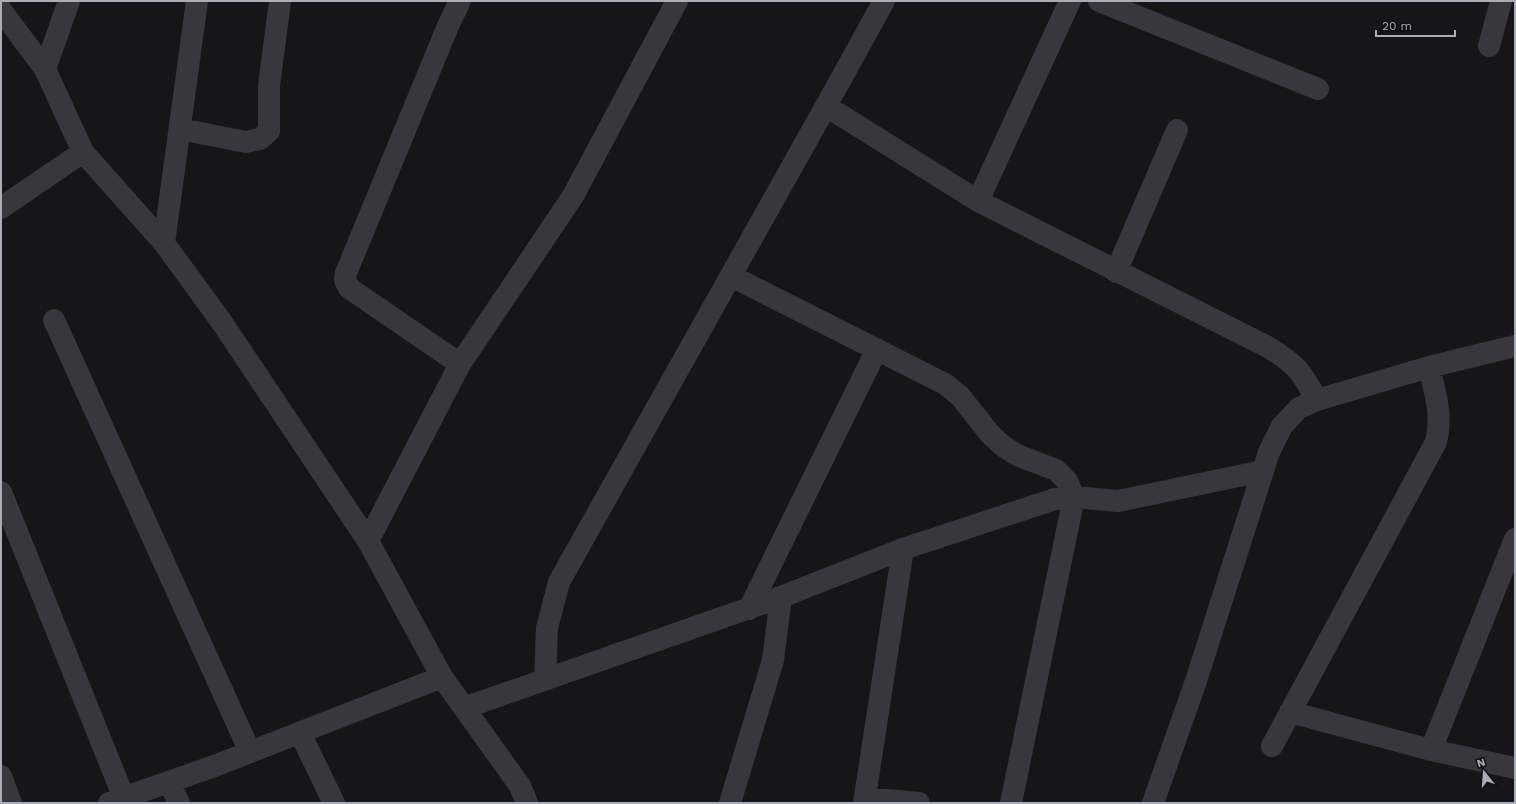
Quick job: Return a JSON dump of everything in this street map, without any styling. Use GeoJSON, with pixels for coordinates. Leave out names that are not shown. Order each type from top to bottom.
{"type":"FeatureCollection","features":[{"type":"Feature","properties":{"kind":"street"},"geometry":{"type":"LineString","coordinates":[[45,69],[69,1]]}},
{"type":"Feature","properties":{"kind":"street"},"geometry":{"type":"LineString","coordinates":[[164,244],[197,1]]}},
{"type":"Feature","properties":{"kind":"street"},"geometry":{"type":"LineString","coordinates":[[180,130],[246,142],[260,139],[269,131],[270,86],[280,1]]}},
{"type":"Feature","properties":{"kind":"street"},"geometry":{"type":"LineString","coordinates":[[460,1],[442,40],[346,273],[345,280],[349,288],[460,364]]}},
{"type":"Feature","properties":{"kind":"street"},"geometry":{"type":"LineString","coordinates":[[368,540],[460,364],[573,196],[677,1]]}},
{"type":"Feature","properties":{"kind":"street"},"geometry":{"type":"LineString","coordinates":[[545,680],[547,628],[560,582],[884,1]]}},
{"type":"Feature","properties":{"kind":"street"},"geometry":{"type":"LineString","coordinates":[[978,201],[1070,1]]}},
{"type":"Feature","properties":{"kind":"street"},"geometry":{"type":"LineString","coordinates":[[1099,1],[1318,89]]}},
{"type":"Feature","properties":{"kind":"street"},"geometry":{"type":"LineString","coordinates":[[1489,46],[1501,1]]}},
{"type":"Feature","properties":{"kind":"street"},"geometry":{"type":"LineString","coordinates":[[1,10],[45,69],[84,152],[164,244],[221,321],[368,540],[442,677],[520,786],[527,803]]}},
{"type":"Feature","properties":{"kind":"street"},"geometry":{"type":"LineString","coordinates":[[826,106],[978,201],[1116,272],[1268,347],[1290,360],[1302,373],[1317,400]]}},
{"type":"Feature","properties":{"kind":"street"},"geometry":{"type":"LineString","coordinates":[[1116,272],[1177,130]]}},
{"type":"Feature","properties":{"kind":"street"},"geometry":{"type":"LineString","coordinates":[[1,208],[84,152]]}},
{"type":"Feature","properties":{"kind":"street"},"geometry":{"type":"LineString","coordinates":[[731,276],[945,384],[960,396],[990,434],[1003,446],[1017,455],[1056,470],[1067,481],[1074,497],[1011,803]]}},
{"type":"Feature","properties":{"kind":"street"},"geometry":{"type":"LineString","coordinates":[[54,320],[250,752]]}},
{"type":"Feature","properties":{"kind":"street"},"geometry":{"type":"LineString","coordinates":[[1153,803],[1196,681],[1262,471],[1269,452],[1282,426],[1299,408],[1317,400],[1429,367],[1515,346]]}},
{"type":"Feature","properties":{"kind":"street"},"geometry":{"type":"LineString","coordinates":[[749,608],[877,349]]}},
{"type":"Feature","properties":{"kind":"street"},"geometry":{"type":"LineString","coordinates":[[1272,746],[1436,442],[1440,427],[1440,420],[1429,367]]}},
{"type":"Feature","properties":{"kind":"street"},"geometry":{"type":"LineString","coordinates":[[464,708],[781,597],[903,549],[1055,499],[1074,497],[1118,501],[1262,471]]}},
{"type":"Feature","properties":{"kind":"street"},"geometry":{"type":"LineString","coordinates":[[1,492],[116,800],[250,752],[442,677]]}},
{"type":"Feature","properties":{"kind":"street"},"geometry":{"type":"LineString","coordinates":[[1431,750],[1515,539]]}},
{"type":"Feature","properties":{"kind":"street"},"geometry":{"type":"LineString","coordinates":[[903,549],[865,801],[919,803]]}},
{"type":"Feature","properties":{"kind":"street"},"geometry":{"type":"LineString","coordinates":[[730,803],[773,660],[781,597]]}},
{"type":"Feature","properties":{"kind":"street"},"geometry":{"type":"LineString","coordinates":[[1290,712],[1431,750],[1515,768]]}},
{"type":"Feature","properties":{"kind":"street"},"geometry":{"type":"LineString","coordinates":[[300,733],[334,803]]}},
{"type":"Feature","properties":{"kind":"street"},"geometry":{"type":"LineString","coordinates":[[1,776],[12,803]]}},
{"type":"Feature","properties":{"kind":"street"},"geometry":{"type":"LineString","coordinates":[[169,782],[179,803]]}}]}
